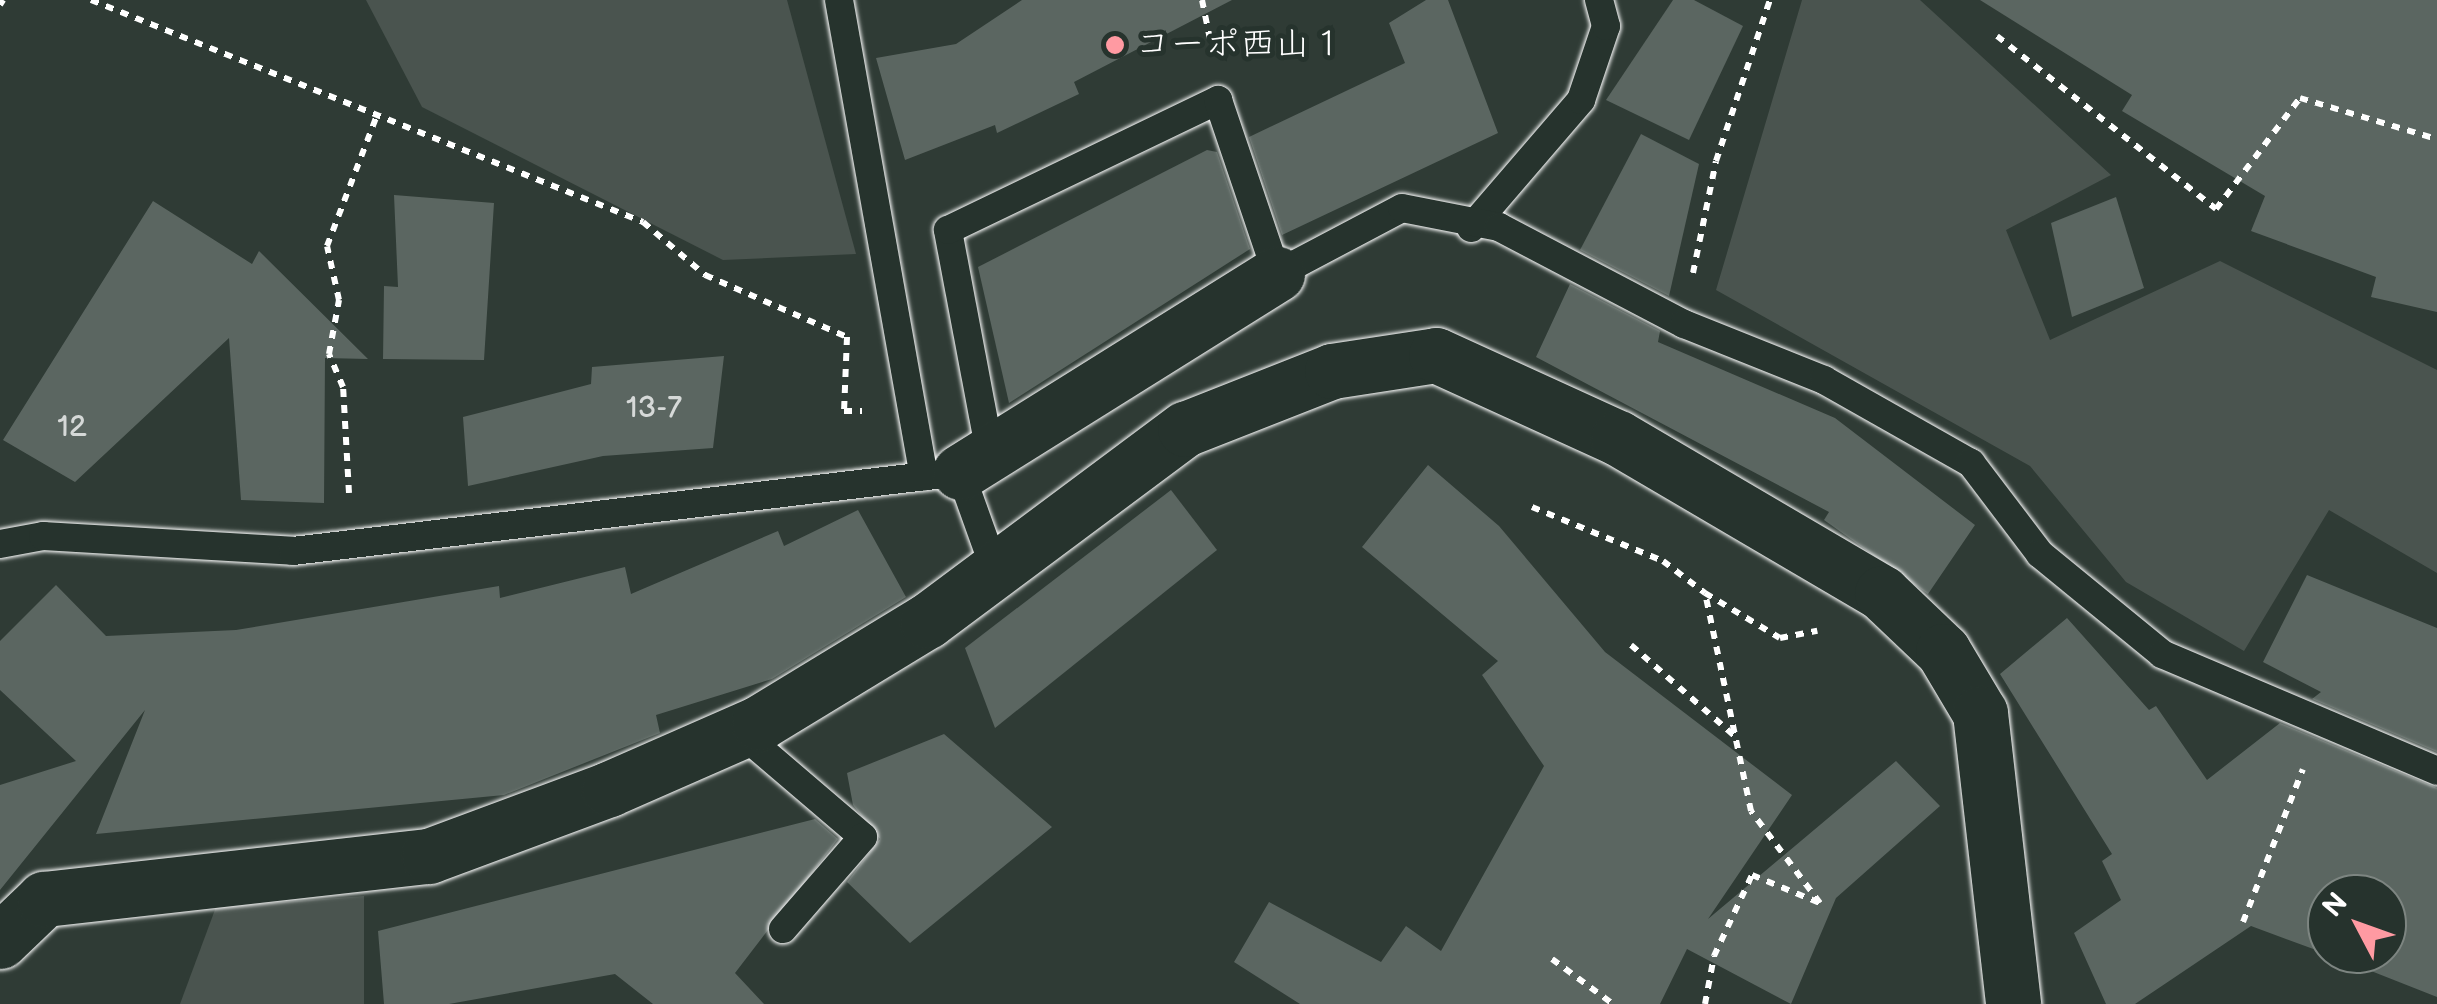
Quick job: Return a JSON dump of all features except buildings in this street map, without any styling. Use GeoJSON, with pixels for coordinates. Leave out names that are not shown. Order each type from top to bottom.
{"type":"FeatureCollection","features":[{"type":"Feature","properties":{"kind":"street"},"geometry":{"type":"LineString","coordinates":[[958,467],[1277,274]]}},
{"type":"Feature","properties":{"kind":"street"},"geometry":{"type":"LineString","coordinates":[[0,940],[44,899],[428,856],[739,731],[996,570],[1185,429],[1332,371],[1436,355],[1618,438],[1882,594],[1944,651],[1980,713],[2013,1004]]}},
{"type":"Feature","properties":{"kind":"lane"},"geometry":{"type":"LineString","coordinates":[[839,0],[914,412],[958,467]]}},
{"type":"Feature","properties":{"kind":"lane"},"geometry":{"type":"LineString","coordinates":[[1471,228],[1581,100],[1606,26],[1599,0]]}},
{"type":"Feature","properties":{"kind":"lane"},"geometry":{"type":"LineString","coordinates":[[996,570],[958,467],[948,230],[1218,100],[1277,274],[1402,208],[1471,228],[1499,227],[1684,324],[1824,380],[1971,463],[2040,554],[2162,654],[2321,726],[2437,771]]}},
{"type":"Feature","properties":{"kind":"lane"},"geometry":{"type":"LineString","coordinates":[[2,546],[43,536],[292,552],[958,467]]}},
{"type":"Feature","properties":{"kind":"lane"},"geometry":{"type":"LineString","coordinates":[[739,731],[863,837],[783,929]]}},
{"type":"Feature","properties":{"kind":"path"},"geometry":{"type":"LineString","coordinates":[[91,0],[643,222],[705,276],[847,337],[844,411],[914,412]]}},
{"type":"Feature","properties":{"kind":"path"},"geometry":{"type":"LineString","coordinates":[[1684,324],[1716,160],[1770,0]]}},
{"type":"Feature","properties":{"kind":"path"},"geometry":{"type":"LineString","coordinates":[[1997,36],[2216,209],[2300,98],[2437,139]]}},
{"type":"Feature","properties":{"kind":"path"},"geometry":{"type":"LineString","coordinates":[[352,544],[343,387],[328,354],[339,300],[326,246],[378,115]]}},
{"type":"Feature","properties":{"kind":"path"},"geometry":{"type":"LineString","coordinates":[[1532,507],[1664,561],[1705,594],[1780,638],[1838,627],[1882,594]]}},
{"type":"Feature","properties":{"kind":"path"},"geometry":{"type":"LineString","coordinates":[[1705,594],[1740,740],[1751,811],[1820,903],[1752,875],[1714,956],[1705,1004]]}},
{"type":"Feature","properties":{"kind":"path"},"geometry":{"type":"LineString","coordinates":[[1632,645],[1740,740]]}},
{"type":"Feature","properties":{"kind":"path"},"geometry":{"type":"LineString","coordinates":[[2242,922],[2321,726]]}},
{"type":"Feature","properties":{"kind":"path"},"geometry":{"type":"LineString","coordinates":[[1552,959],[1613,1004]]}},
{"type":"Feature","properties":{"kind":"shaded area"},"geometry":{"type":"Polygon","coordinates":[[[366,0],[787,0],[856,254],[723,260],[422,107],[366,0]]]}},
{"type":"Feature","properties":{"kind":"shaded area"},"geometry":{"type":"Polygon","coordinates":[[[1802,0],[1920,0],[2111,175],[2006,230],[2050,340],[2220,261],[2437,370],[2437,573],[2329,510],[2244,651],[2126,582],[2030,466],[1716,290],[1802,0]]]}},
{"type":"Feature","properties":{"kind":"shaded area"},"geometry":{"type":"Polygon","coordinates":[[[364,896],[364,1004],[180,1004],[216,907],[364,896]]]}},
{"type":"Feature","properties":{"kind":"place","name":"コーポ西山１"},"geometry":{"type":"Point","coordinates":[1115,45]}}]}
